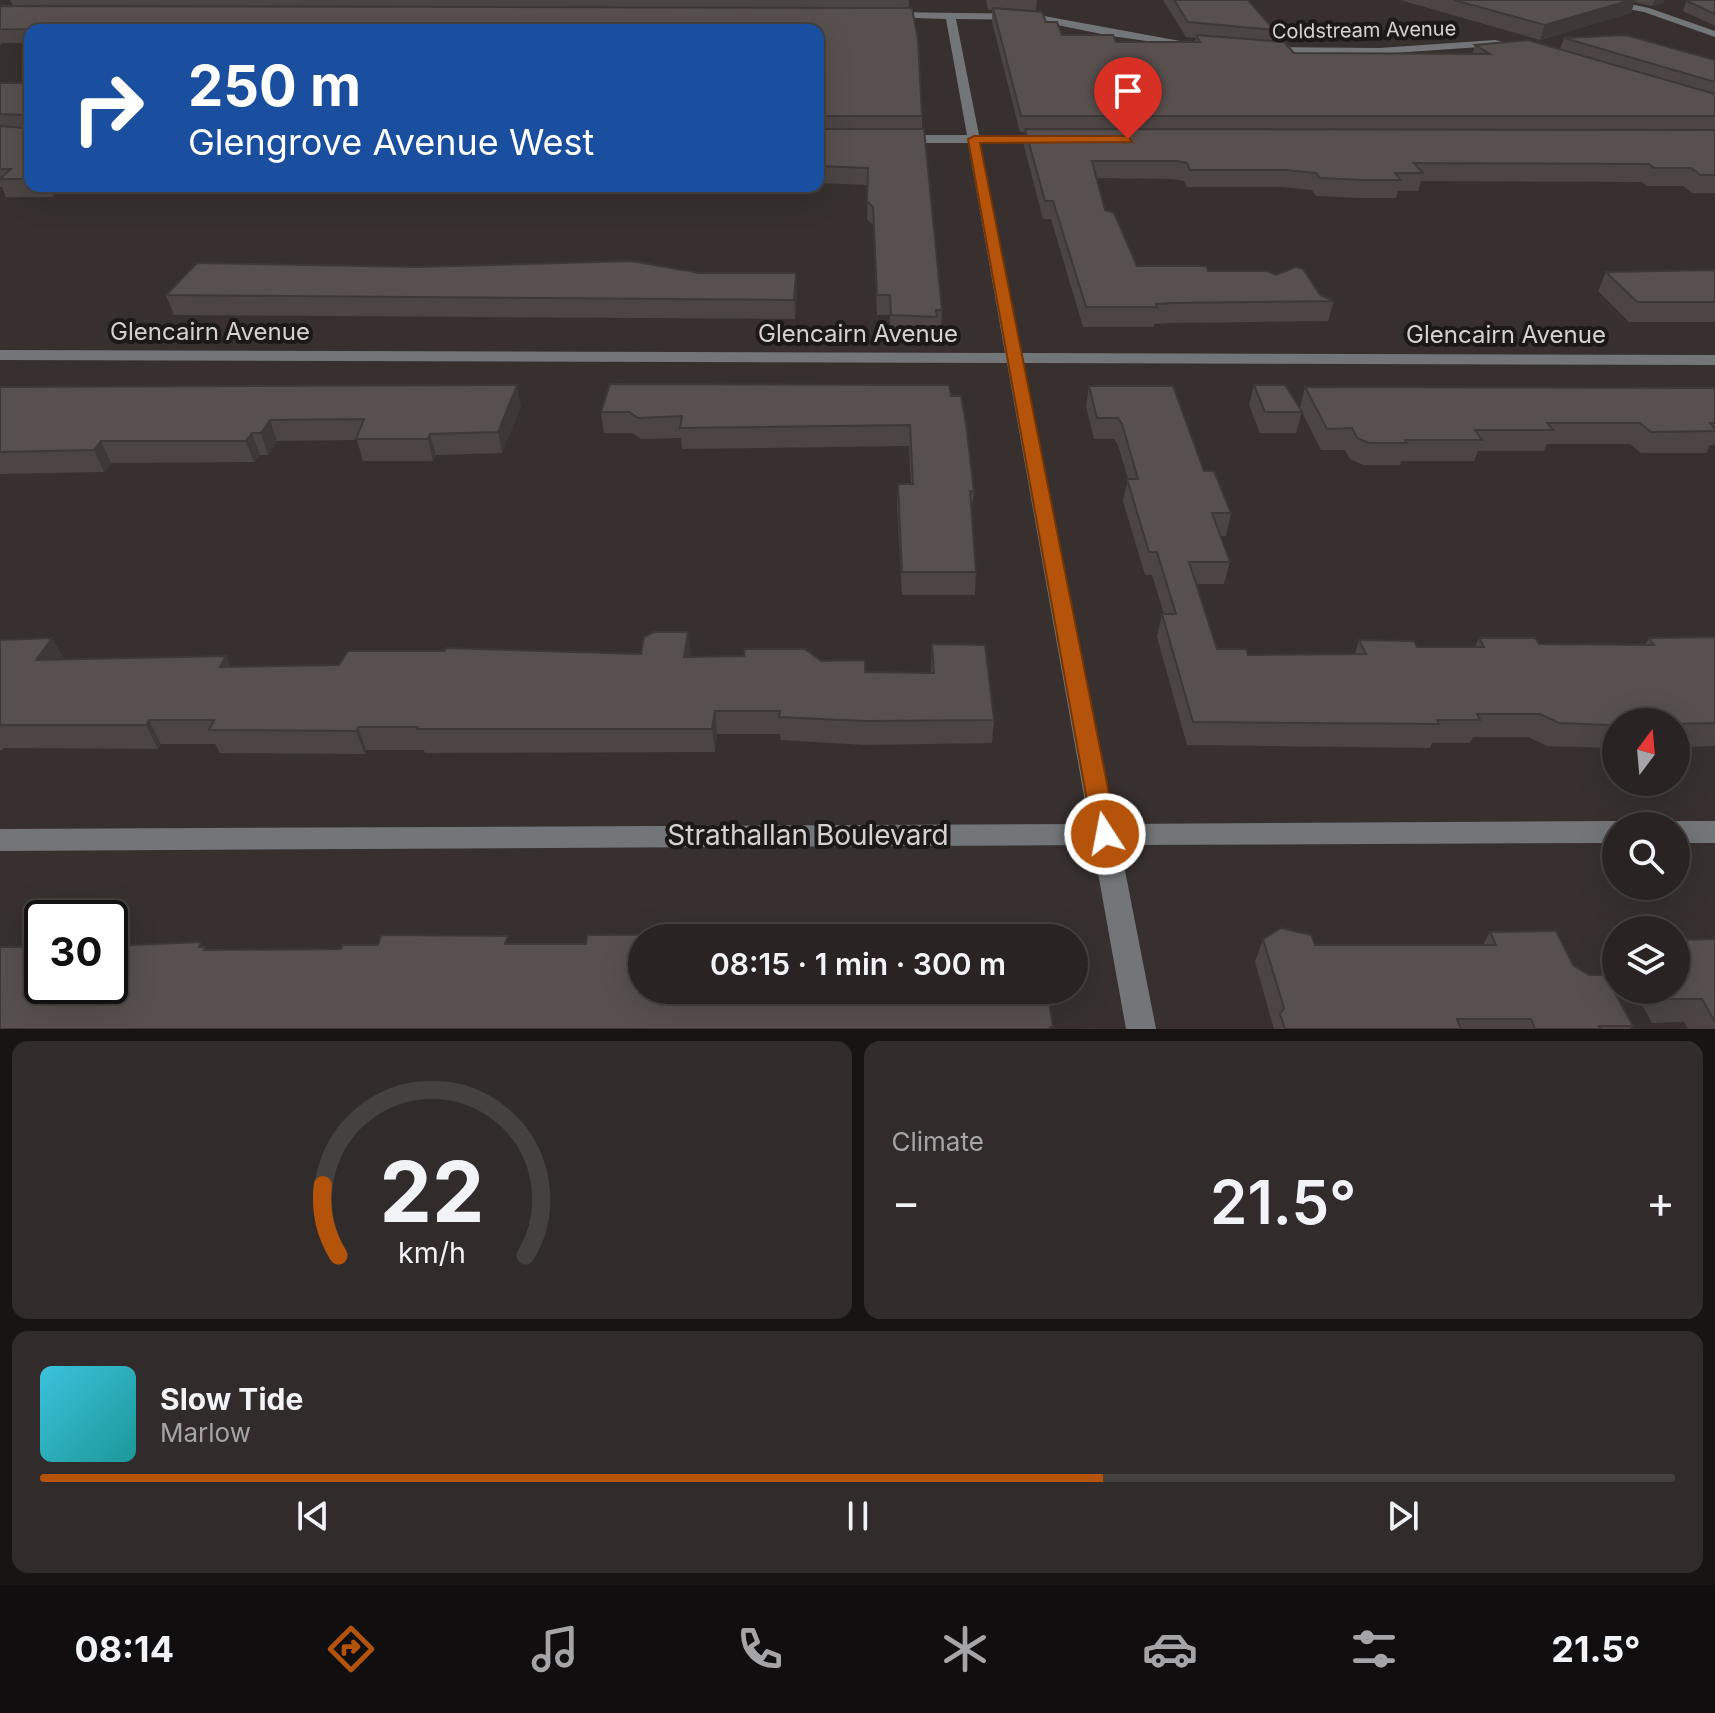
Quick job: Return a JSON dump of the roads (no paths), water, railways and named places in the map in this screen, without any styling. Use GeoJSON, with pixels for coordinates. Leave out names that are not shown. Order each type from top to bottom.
{"type":"FeatureCollection","features":[{"type":"Feature","properties":{"kind":"street"},"geometry":{"type":"LineString","coordinates":[[1620,5],[1646,10],[1715,34]]}},
{"type":"Feature","properties":{"kind":"street"},"geometry":{"type":"LineString","coordinates":[[871,15],[1040,18],[1111,33],[1209,46]]}},
{"type":"Feature","properties":{"kind":"street"},"geometry":{"type":"LineString","coordinates":[[950,15],[1141,1029]]}},
{"type":"Feature","properties":{"kind":"street","name":"Coldstream Avenue"},"geometry":{"type":"LineString","coordinates":[[1258,50],[1379,51],[1495,43],[1540,53]]}},
{"type":"Feature","properties":{"kind":"street"},"geometry":{"type":"LineString","coordinates":[[877,139],[1069,139]]}},
{"type":"Feature","properties":{"kind":"street","name":"Glencairn Avenue"},"geometry":{"type":"LineString","coordinates":[[0,355],[1715,360]]}},
{"type":"Feature","properties":{"kind":"street","name":"Strathallan Boulevard"},"geometry":{"type":"LineString","coordinates":[[0,840],[1602,832]]}},
{"type":"Feature","properties":{"kind":"street"},"geometry":{"type":"LineString","coordinates":[[1690,832],[1715,832]]}}]}
